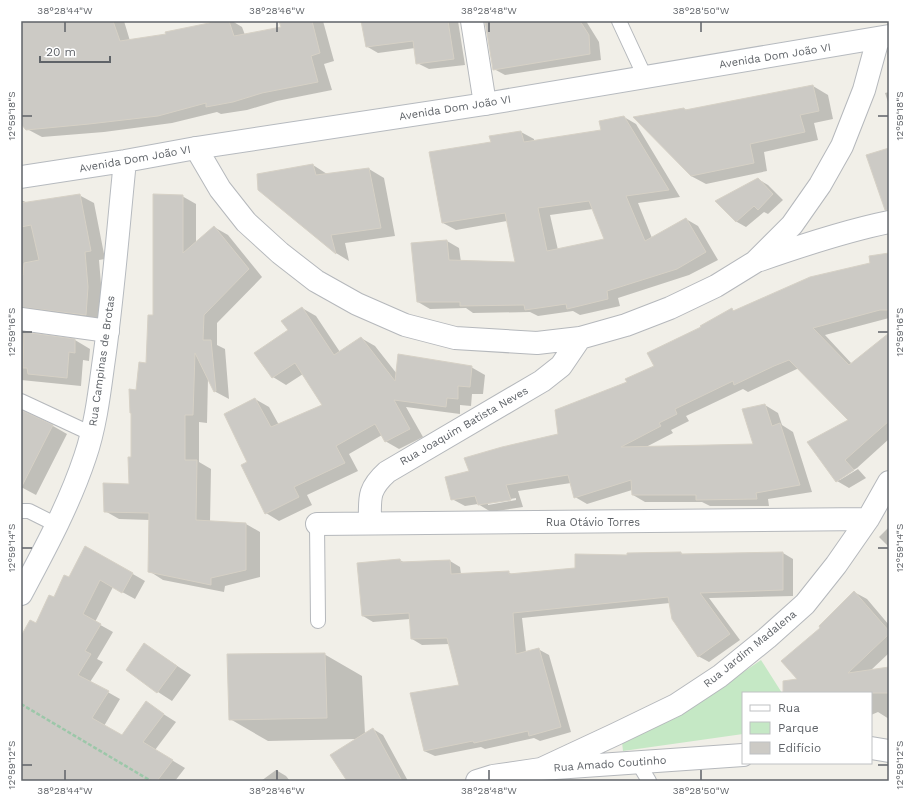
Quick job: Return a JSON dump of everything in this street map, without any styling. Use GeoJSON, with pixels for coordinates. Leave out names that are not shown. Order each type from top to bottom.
{"type":"FeatureCollection","features":[{"type":"Feature","properties":{"kind":"street"},"geometry":{"type":"LineString","coordinates":[[472,21],[485,104]]}},
{"type":"Feature","properties":{"kind":"street"},"geometry":{"type":"LineString","coordinates":[[755,262],[792,226],[820,185],[842,146],[884,38]]}},
{"type":"Feature","properties":{"kind":"street","name":"Avenida Dom João VI"},"geometry":{"type":"LineString","coordinates":[[21,177],[125,161],[196,148],[485,104],[884,38]]}},
{"type":"Feature","properties":{"kind":"street"},"geometry":{"type":"LineString","coordinates":[[196,148],[220,188],[246,222],[280,253],[316,281],[357,304],[404,325],[454,338],[537,344],[580,338],[626,325],[670,308],[716,286],[755,262],[826,237],[860,227],[889,222]]}},
{"type":"Feature","properties":{"kind":"street","name":"Rua Campinas de Brotas"},"geometry":{"type":"LineString","coordinates":[[21,594],[57,525],[75,486],[92,434],[108,331],[125,161]]}},
{"type":"Feature","properties":{"kind":"street"},"geometry":{"type":"LineString","coordinates":[[21,319],[108,331]]}},
{"type":"Feature","properties":{"kind":"street","name":"Rua Joaquim Batista Neves"},"geometry":{"type":"LineString","coordinates":[[370,523],[370,494],[376,481],[387,472],[542,381],[561,366],[580,338]]}},
{"type":"Feature","properties":{"kind":"street","name":"Rua Jardim Madalena"},"geometry":{"type":"LineString","coordinates":[[541,769],[676,705],[720,676],[767,638],[805,604],[836,565],[868,520],[889,482]]}},
{"type":"Feature","properties":{"kind":"street","name":"Rua Otávio Torres"},"geometry":{"type":"LineString","coordinates":[[317,524],[868,520]]}},
{"type":"Feature","properties":{"kind":"street"},"geometry":{"type":"LineString","coordinates":[[872,748],[889,751]]}},
{"type":"Feature","properties":{"kind":"street","name":"Rua Amado Coutinho"},"geometry":{"type":"LineString","coordinates":[[477,781],[493,776],[541,769],[637,761],[742,755]]}},
{"type":"Feature","properties":{"kind":"lane"},"geometry":{"type":"LineString","coordinates":[[619,21],[645,77]]}},
{"type":"Feature","properties":{"kind":"lane"},"geometry":{"type":"LineString","coordinates":[[21,401],[92,434]]}},
{"type":"Feature","properties":{"kind":"lane"},"geometry":{"type":"LineString","coordinates":[[21,511],[29,511],[57,525]]}},
{"type":"Feature","properties":{"kind":"lane"},"geometry":{"type":"LineString","coordinates":[[317,524],[318,621]]}},
{"type":"Feature","properties":{"kind":"lane"},"geometry":{"type":"LineString","coordinates":[[637,761],[649,781]]}},
{"type":"Feature","properties":{"kind":"path"},"geometry":{"type":"LineString","coordinates":[[21,704],[151,781]]}},
{"type":"Feature","properties":{"kind":"green space"},"geometry":{"type":"Polygon","coordinates":[[[761,660],[781,692],[742,692],[742,734],[623,751],[622,742],[678,717],[761,660]]]}},
{"type":"Feature","properties":{"kind":"building"},"geometry":{"type":"Polygon","coordinates":[[[21,21],[113,21],[120,41],[166,34],[165,32],[219,21],[229,21],[234,36],[281,27],[279,21],[312,21],[320,53],[311,56],[318,82],[262,93],[233,102],[206,107],[206,103],[158,116],[26,130],[21,124],[21,21]]]}},
{"type":"Feature","properties":{"kind":"building"},"geometry":{"type":"Polygon","coordinates":[[[361,21],[448,21],[454,59],[416,64],[413,41],[366,47],[361,21]]]}},
{"type":"Feature","properties":{"kind":"building"},"geometry":{"type":"Polygon","coordinates":[[[485,21],[580,21],[589,35],[590,54],[493,70],[485,21]]]}},
{"type":"Feature","properties":{"kind":"building"},"geometry":{"type":"Polygon","coordinates":[[[813,85],[819,111],[800,115],[805,132],[750,144],[754,163],[691,176],[633,117],[684,108],[685,110],[813,85]]]}},
{"type":"Feature","properties":{"kind":"building"},"geometry":{"type":"Polygon","coordinates":[[[624,116],[669,190],[626,196],[645,241],[686,218],[706,252],[677,269],[607,291],[608,299],[567,309],[566,304],[525,310],[524,305],[460,306],[460,302],[417,302],[411,243],[447,240],[449,260],[515,262],[505,213],[442,223],[429,152],[491,142],[489,136],[521,131],[524,142],[601,130],[599,121],[624,116]],[[589,201],[538,208],[547,251],[604,239],[589,201]]]}},
{"type":"Feature","properties":{"kind":"building"},"geometry":{"type":"Polygon","coordinates":[[[889,148],[889,210],[885,210],[866,155],[889,148]]]}},
{"type":"Feature","properties":{"kind":"building"},"geometry":{"type":"Polygon","coordinates":[[[313,164],[316,175],[369,168],[381,228],[331,235],[336,254],[258,190],[257,174],[313,164]]]}},
{"type":"Feature","properties":{"kind":"building"},"geometry":{"type":"Polygon","coordinates":[[[758,178],[773,194],[758,210],[754,206],[736,222],[715,201],[758,178]]]}},
{"type":"Feature","properties":{"kind":"building"},"geometry":{"type":"Polygon","coordinates":[[[80,194],[91,251],[85,252],[88,287],[86,315],[21,307],[21,275],[23,275],[24,263],[39,260],[31,225],[21,227],[21,203],[80,194]]]}},
{"type":"Feature","properties":{"kind":"building"},"geometry":{"type":"Polygon","coordinates":[[[153,194],[183,195],[183,253],[214,226],[249,269],[204,315],[203,340],[211,340],[216,391],[214,392],[195,353],[193,415],[185,415],[185,460],[197,460],[196,520],[246,523],[246,570],[211,578],[211,585],[148,572],[149,513],[104,512],[103,483],[129,484],[128,457],[131,457],[131,413],[129,389],[136,390],[139,362],[146,363],[148,315],[153,315],[153,194]]]}},
{"type":"Feature","properties":{"kind":"building"},"geometry":{"type":"Polygon","coordinates":[[[889,253],[889,310],[880,310],[813,328],[849,365],[889,333],[889,421],[845,460],[854,470],[836,482],[807,442],[848,420],[789,360],[734,385],[733,381],[675,409],[677,414],[659,423],[661,426],[621,447],[753,444],[742,409],[765,404],[772,426],[780,423],[800,485],[756,493],[757,499],[696,500],[696,495],[632,495],[631,480],[574,498],[568,475],[506,485],[511,500],[478,505],[475,496],[451,500],[445,477],[469,471],[464,458],[502,447],[558,434],[555,410],[627,382],[625,379],[654,366],[647,353],[701,327],[700,326],[732,308],[733,311],[810,277],[870,263],[869,256],[889,253]]]}},
{"type":"Feature","properties":{"kind":"building"},"geometry":{"type":"Polygon","coordinates":[[[302,307],[334,355],[361,337],[395,381],[398,354],[472,366],[470,387],[458,386],[458,399],[447,398],[446,407],[394,400],[410,429],[385,442],[375,424],[336,446],[345,463],[294,487],[299,497],[265,514],[241,465],[247,462],[224,414],[255,398],[271,427],[322,405],[295,363],[272,378],[254,353],[288,330],[281,321],[302,307]]]}},
{"type":"Feature","properties":{"kind":"building"},"geometry":{"type":"Polygon","coordinates":[[[24,332],[75,339],[75,353],[69,352],[67,378],[28,374],[27,368],[23,368],[24,332]]]}},
{"type":"Feature","properties":{"kind":"building"},"geometry":{"type":"Polygon","coordinates":[[[21,410],[53,425],[21,488],[21,410]]]}},
{"type":"Feature","properties":{"kind":"building"},"geometry":{"type":"Polygon","coordinates":[[[85,546],[133,573],[122,593],[100,580],[83,614],[101,624],[85,651],[91,654],[78,675],[109,691],[92,718],[122,735],[146,701],[164,714],[143,742],[173,760],[157,781],[21,781],[21,636],[30,620],[36,623],[49,595],[54,597],[64,575],[69,577],[85,546]]]}},
{"type":"Feature","properties":{"kind":"building"},"geometry":{"type":"Polygon","coordinates":[[[681,552],[681,554],[783,552],[783,590],[700,593],[730,634],[698,657],[672,619],[668,597],[513,613],[516,654],[539,648],[561,727],[529,736],[528,731],[474,743],[473,741],[424,751],[410,693],[459,685],[447,638],[411,639],[409,613],[362,616],[357,563],[400,559],[401,562],[450,560],[451,574],[509,571],[509,574],[575,568],[575,554],[627,555],[627,553],[681,552]]]}},
{"type":"Feature","properties":{"kind":"building"},"geometry":{"type":"Polygon","coordinates":[[[854,591],[889,631],[889,634],[848,673],[889,667],[889,693],[783,692],[783,681],[797,679],[781,661],[820,628],[819,626],[854,591]]]}},
{"type":"Feature","properties":{"kind":"building"},"geometry":{"type":"Polygon","coordinates":[[[144,643],[177,666],[157,693],[126,670],[144,643]]]}},
{"type":"Feature","properties":{"kind":"building"},"geometry":{"type":"Polygon","coordinates":[[[325,653],[327,718],[229,720],[227,654],[325,653]]]}},
{"type":"Feature","properties":{"kind":"building"},"geometry":{"type":"Polygon","coordinates":[[[373,728],[402,781],[347,781],[330,755],[373,728]]]}}]}
